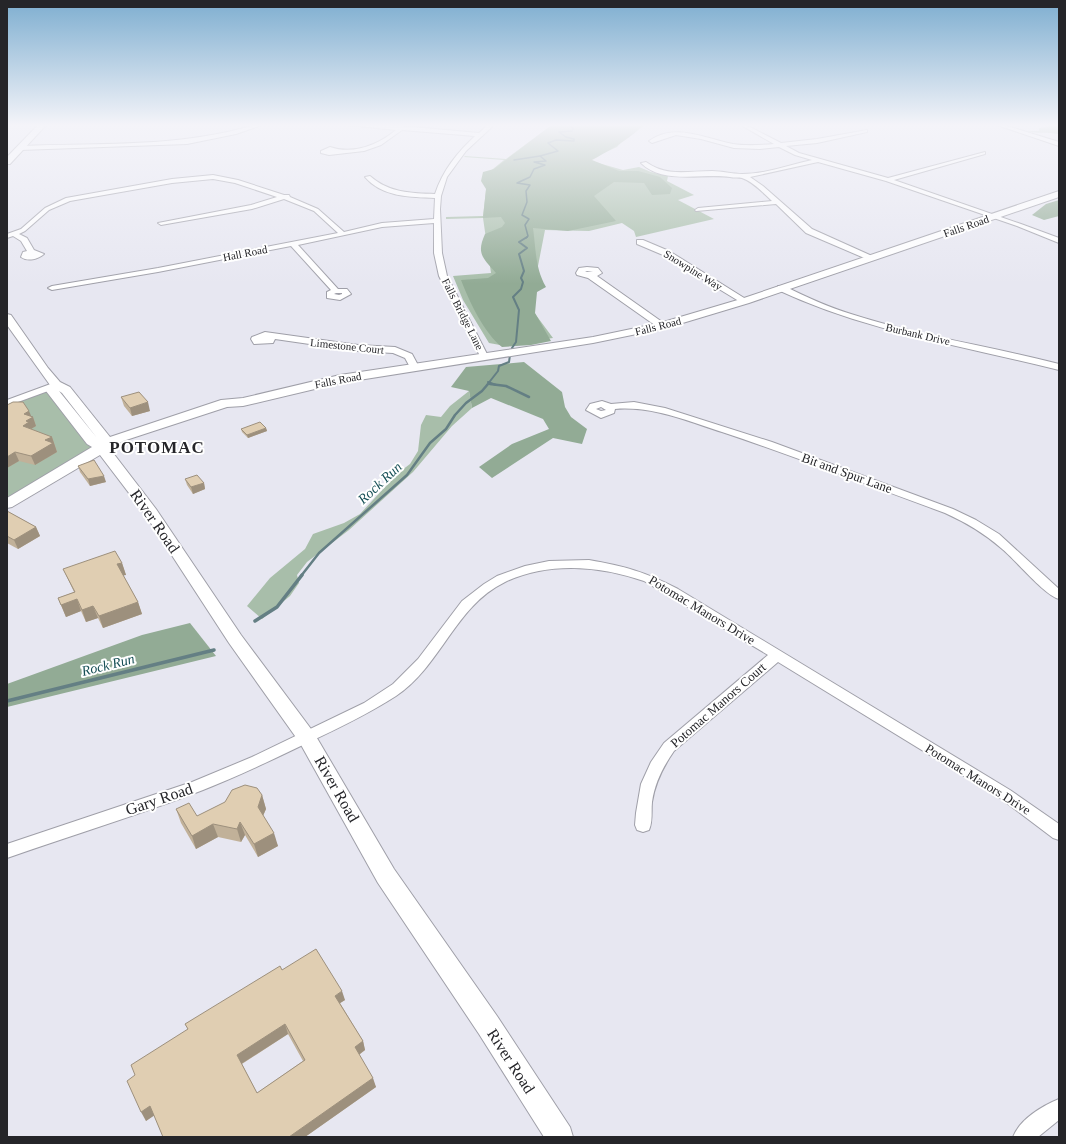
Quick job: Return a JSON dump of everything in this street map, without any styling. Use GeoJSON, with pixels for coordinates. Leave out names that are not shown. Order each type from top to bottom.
{"type":"FeatureCollection","features":[{"type":"Feature","properties":{"kind":"main road","name":"Falls Road"},"geometry":{"type":"LineString","coordinates":[[7,504],[102,448],[208,416],[234,407],[242,402],[340,379],[414,366],[593,340],[662,326],[745,301],[1059,194]]}},
{"type":"Feature","properties":{"kind":"main road","name":"River Road"},"geometry":{"type":"LineString","coordinates":[[7,317],[56,385],[52,391],[92,442],[102,448],[151,512],[235,639],[307,738],[386,876],[488,1025],[560,1137]]}},
{"type":"Feature","properties":{"kind":"street"},"geometry":{"type":"LineString","coordinates":[[368,177],[372,181],[394,192],[411,195],[438,196]]}},
{"type":"Feature","properties":{"kind":"street","name":"Falls Bridge Lane"},"geometry":{"type":"LineString","coordinates":[[444,177],[438,196],[437,222],[438,253],[443,276],[484,356]]}},
{"type":"Feature","properties":{"kind":"street"},"geometry":{"type":"LineString","coordinates":[[745,177],[778,202],[809,231],[869,258]]}},
{"type":"Feature","properties":{"kind":"street"},"geometry":{"type":"LineString","coordinates":[[878,177],[992,217],[1059,247]]}},
{"type":"Feature","properties":{"kind":"street"},"geometry":{"type":"LineString","coordinates":[[888,180],[897,177]]}},
{"type":"Feature","properties":{"kind":"street"},"geometry":{"type":"LineString","coordinates":[[11,235],[29,227],[47,209],[68,199],[196,178],[224,178],[287,196],[316,210],[344,234]]}},
{"type":"Feature","properties":{"kind":"street"},"geometry":{"type":"LineString","coordinates":[[161,223],[252,207],[287,196]]}},
{"type":"Feature","properties":{"kind":"street"},"geometry":{"type":"LineString","coordinates":[[698,210],[778,202]]}},
{"type":"Feature","properties":{"kind":"street"},"geometry":{"type":"LineString","coordinates":[[992,217],[1019,224],[1059,241]]}},
{"type":"Feature","properties":{"kind":"street","name":"Hall Road"},"geometry":{"type":"LineString","coordinates":[[52,288],[293,244],[382,225],[437,222]]}},
{"type":"Feature","properties":{"kind":"street"},"geometry":{"type":"LineString","coordinates":[[11,235],[24,240],[31,252]]}},
{"type":"Feature","properties":{"kind":"street","name":"Snowpine Way"},"geometry":{"type":"LineString","coordinates":[[640,242],[656,248],[729,293],[745,301]]}},
{"type":"Feature","properties":{"kind":"street"},"geometry":{"type":"LineString","coordinates":[[293,244],[336,291]]}},
{"type":"Feature","properties":{"kind":"street"},"geometry":{"type":"LineString","coordinates":[[591,276],[662,326]]}},
{"type":"Feature","properties":{"kind":"street","name":"Burbank Drive"},"geometry":{"type":"LineString","coordinates":[[781,288],[827,307],[876,324],[1059,367]]}},
{"type":"Feature","properties":{"kind":"street","name":"Limestone Court"},"geometry":{"type":"LineString","coordinates":[[271,337],[358,348],[395,350],[409,356],[414,366]]}},
{"type":"Feature","properties":{"kind":"street"},"geometry":{"type":"LineString","coordinates":[[7,403],[36,391],[56,385]]}},
{"type":"Feature","properties":{"kind":"street","name":"Bit and Spur Lane"},"geometry":{"type":"LineString","coordinates":[[610,407],[634,405],[666,412],[771,445],[949,510],[970,520],[996,537],[1040,581],[1059,595]]}},
{"type":"Feature","properties":{"kind":"street","name":"Potomac Manors Drive"},"geometry":{"type":"LineString","coordinates":[[307,738],[369,707],[398,688],[423,662],[466,604],[488,587],[525,570],[549,565],[589,564],[606,566],[648,578],[1005,794],[1059,833]]}},
{"type":"Feature","properties":{"kind":"street","name":"Potomac Manors Court"},"geometry":{"type":"LineString","coordinates":[[643,825],[644,796],[648,783],[660,760],[669,747],[777,655]]}},
{"type":"Feature","properties":{"kind":"street","name":"Gary Road"},"geometry":{"type":"LineString","coordinates":[[7,851],[197,786],[307,738]]}},
{"type":"Feature","properties":{"kind":"street"},"geometry":{"type":"LineString","coordinates":[[1023,1137],[1046,1116],[1059,1109]]}},
{"type":"Feature","properties":{"kind":"green space"},"geometry":{"type":"Polygon","coordinates":[[[482,177],[660,177],[672,188],[670,194],[652,195],[644,183],[614,182],[594,196],[616,221],[568,231],[533,228],[538,266],[542,280],[546,287],[537,292],[535,313],[551,341],[531,345],[502,347],[495,341],[483,325],[461,280],[488,278],[496,273],[484,259],[481,246],[485,234],[502,227],[505,223],[501,217],[483,218],[486,189],[481,181],[482,177]]]}},
{"type":"Feature","properties":{"kind":"green space"},"geometry":{"type":"Polygon","coordinates":[[[487,177],[668,177],[667,181],[694,195],[678,200],[714,219],[636,237],[634,231],[622,223],[589,231],[545,230],[530,307],[553,338],[500,345],[489,343],[463,300],[453,276],[491,273],[483,218],[446,219],[446,217],[483,216],[487,177]]]}},
{"type":"Feature","properties":{"kind":"green space"},"geometry":{"type":"Polygon","coordinates":[[[1059,200],[1059,216],[1044,220],[1032,215],[1046,204],[1059,200]]]}},
{"type":"Feature","properties":{"kind":"green space"},"geometry":{"type":"Polygon","coordinates":[[[524,362],[562,392],[565,407],[571,417],[587,429],[582,444],[553,438],[492,478],[479,467],[512,444],[549,429],[543,419],[491,398],[472,408],[469,391],[451,387],[466,367],[524,362]]]}},
{"type":"Feature","properties":{"kind":"green space"},"geometry":{"type":"Polygon","coordinates":[[[66,390],[102,448],[7,504],[7,403],[36,391],[66,390]]]}},
{"type":"Feature","properties":{"kind":"green space"},"geometry":{"type":"Polygon","coordinates":[[[469,391],[472,408],[452,426],[413,472],[349,530],[307,562],[297,575],[299,583],[290,596],[262,619],[247,606],[270,578],[305,549],[313,534],[344,523],[360,514],[398,473],[410,464],[418,451],[421,425],[426,415],[441,417],[450,406],[469,391]]]}},
{"type":"Feature","properties":{"kind":"green space"},"geometry":{"type":"Polygon","coordinates":[[[190,623],[216,656],[7,707],[7,684],[142,635],[190,623]]]}},
{"type":"Feature","properties":{"kind":"building"},"geometry":{"type":"Polygon","coordinates":[[[139,392],[148,402],[130,408],[121,397],[139,392]]]}},
{"type":"Feature","properties":{"kind":"building"},"geometry":{"type":"Polygon","coordinates":[[[13,402],[23,402],[29,411],[24,414],[33,417],[26,421],[29,422],[23,426],[52,437],[45,440],[53,443],[31,456],[15,452],[7,457],[7,405],[13,402]]]}},
{"type":"Feature","properties":{"kind":"building"},"geometry":{"type":"Polygon","coordinates":[[[260,422],[266,428],[247,435],[241,429],[260,422]]]}},
{"type":"Feature","properties":{"kind":"building"},"geometry":{"type":"Polygon","coordinates":[[[94,460],[104,476],[88,479],[78,466],[94,460]]]}},
{"type":"Feature","properties":{"kind":"building"},"geometry":{"type":"Polygon","coordinates":[[[197,475],[204,483],[191,487],[185,479],[197,475]]]}},
{"type":"Feature","properties":{"kind":"building"},"geometry":{"type":"Polygon","coordinates":[[[7,511],[36,527],[14,540],[7,536],[7,511]]]}},
{"type":"Feature","properties":{"kind":"building"},"geometry":{"type":"Polygon","coordinates":[[[115,551],[122,563],[117,564],[138,602],[99,616],[93,606],[82,610],[77,599],[61,605],[58,598],[75,592],[63,569],[115,551]]]}},
{"type":"Feature","properties":{"kind":"building"},"geometry":{"type":"Polygon","coordinates":[[[245,785],[257,788],[262,795],[258,807],[274,833],[254,844],[240,822],[237,829],[213,824],[192,836],[176,809],[189,803],[197,816],[225,802],[232,790],[245,785]]]}},
{"type":"Feature","properties":{"kind":"building"},"geometry":{"type":"Polygon","coordinates":[[[316,949],[342,991],[335,996],[363,1041],[355,1047],[373,1078],[289,1137],[163,1137],[150,1106],[141,1112],[127,1081],[135,1075],[131,1065],[188,1029],[185,1024],[280,966],[282,970],[316,949]],[[285,1024],[237,1055],[257,1093],[305,1060],[285,1024]]]}},
{"type":"Feature","properties":{"kind":"waterway","name":"Rock Run"},"geometry":{"type":"LineString","coordinates":[[527,237],[525,225],[529,219],[522,215],[527,202],[526,191],[530,185],[517,183],[529,177]]}},
{"type":"Feature","properties":{"kind":"waterway","name":"Rock Run"},"geometry":{"type":"LineString","coordinates":[[512,348],[516,342],[519,310],[513,297],[521,289],[523,282],[521,278],[524,271],[519,254],[527,248],[519,242],[527,237]]}},
{"type":"Feature","properties":{"kind":"waterway","name":"Rock Run"},"geometry":{"type":"LineString","coordinates":[[489,382],[498,371],[499,366],[509,362],[510,355]]}},
{"type":"Feature","properties":{"kind":"waterway","name":"Rock Run"},"geometry":{"type":"LineString","coordinates":[[489,382],[495,385]]}},
{"type":"Feature","properties":{"kind":"waterway","name":"Rock Run"},"geometry":{"type":"LineString","coordinates":[[301,576],[319,553],[407,475],[430,443],[446,429],[455,415],[466,403],[482,391],[488,384]]}},
{"type":"Feature","properties":{"kind":"waterway"},"geometry":{"type":"LineString","coordinates":[[490,384],[495,385]]}},
{"type":"Feature","properties":{"kind":"waterway"},"geometry":{"type":"LineString","coordinates":[[495,385],[506,386],[529,397]]}},
{"type":"Feature","properties":{"kind":"waterway","name":"Rock Run"},"geometry":{"type":"LineString","coordinates":[[255,621],[277,607],[302,575]]}},
{"type":"Feature","properties":{"kind":"waterway","name":"Rock Run"},"geometry":{"type":"LineString","coordinates":[[7,701],[214,650]]}},
{"type":"Feature","properties":{"kind":"district","name":"POTOMAC"},"geometry":{"type":"Point","coordinates":[157,447]}}]}
